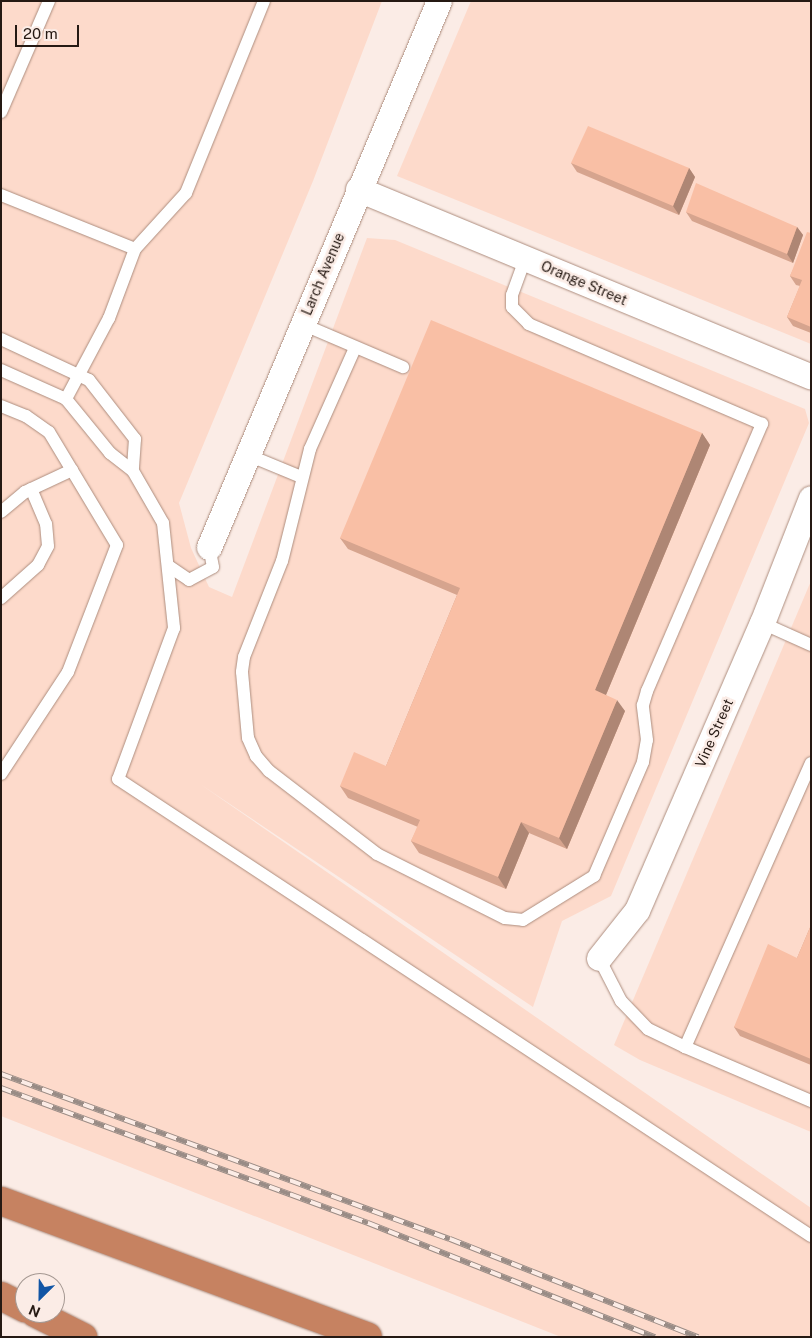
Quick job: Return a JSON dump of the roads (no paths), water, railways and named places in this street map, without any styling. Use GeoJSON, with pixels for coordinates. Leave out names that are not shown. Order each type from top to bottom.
{"type":"FeatureCollection","features":[{"type":"Feature","properties":{"kind":"highway"},"geometry":{"type":"LineString","coordinates":[[1,1201],[368,1337]]}},
{"type":"Feature","properties":{"kind":"highway"},"geometry":{"type":"LineString","coordinates":[[1,1296],[15,1303]]}},
{"type":"Feature","properties":{"kind":"highway"},"geometry":{"type":"LineString","coordinates":[[55,1323],[83,1337]]}},
{"type":"Feature","properties":{"kind":"street","name":"Larch Avenue"},"geometry":{"type":"LineString","coordinates":[[209,547],[358,189],[439,1]]}},
{"type":"Feature","properties":{"kind":"street","name":"Orange Street"},"geometry":{"type":"LineString","coordinates":[[358,189],[811,377]]}},
{"type":"Feature","properties":{"kind":"street","name":"Vine Street"},"geometry":{"type":"LineString","coordinates":[[599,958],[637,910],[762,623],[811,498]]}},
{"type":"Feature","properties":{"kind":"lane"},"geometry":{"type":"LineString","coordinates":[[1,112],[49,1]]}},
{"type":"Feature","properties":{"kind":"lane"},"geometry":{"type":"LineString","coordinates":[[66,399],[81,376],[109,318],[135,249],[186,193],[264,1]]}},
{"type":"Feature","properties":{"kind":"lane"},"geometry":{"type":"LineString","coordinates":[[1,195],[135,249]]}},
{"type":"Feature","properties":{"kind":"lane"},"geometry":{"type":"LineString","coordinates":[[355,348],[310,449],[301,477],[282,561],[250,639],[242,672],[248,738],[256,756],[269,771],[377,854],[505,918],[523,920],[536,914],[557,897],[594,876],[643,762],[646,740],[644,705],[647,691],[762,424],[529,324],[512,307],[512,295],[525,259]]}},
{"type":"Feature","properties":{"kind":"lane"},"geometry":{"type":"LineString","coordinates":[[302,324],[403,367]]}},
{"type":"Feature","properties":{"kind":"lane"},"geometry":{"type":"LineString","coordinates":[[1,339],[89,380],[135,439],[133,471]]}},
{"type":"Feature","properties":{"kind":"lane"},"geometry":{"type":"LineString","coordinates":[[1,370],[66,399],[110,453],[133,471],[163,523],[170,566],[174,628],[118,779],[811,1236]]}},
{"type":"Feature","properties":{"kind":"lane"},"geometry":{"type":"LineString","coordinates":[[1,406],[26,416],[49,432],[117,545],[68,672],[1,774]]}},
{"type":"Feature","properties":{"kind":"lane"},"geometry":{"type":"LineString","coordinates":[[248,455],[301,477]]}},
{"type":"Feature","properties":{"kind":"lane"},"geometry":{"type":"LineString","coordinates":[[1,512],[31,489],[72,470]]}},
{"type":"Feature","properties":{"kind":"lane"},"geometry":{"type":"LineString","coordinates":[[1,598],[38,565],[48,546],[46,524],[31,489]]}},
{"type":"Feature","properties":{"kind":"lane"},"geometry":{"type":"LineString","coordinates":[[170,566],[189,580],[213,567],[209,547]]}},
{"type":"Feature","properties":{"kind":"lane"},"geometry":{"type":"LineString","coordinates":[[762,623],[811,645]]}},
{"type":"Feature","properties":{"kind":"lane"},"geometry":{"type":"LineString","coordinates":[[685,1047],[811,763]]}},
{"type":"Feature","properties":{"kind":"lane"},"geometry":{"type":"LineString","coordinates":[[599,958],[628,1008],[648,1028],[685,1047],[811,1101]]}},
{"type":"Feature","properties":{"kind":"railway"},"geometry":{"type":"LineString","coordinates":[[1,1074],[450,1239],[698,1337]]}},
{"type":"Feature","properties":{"kind":"railway"},"geometry":{"type":"LineString","coordinates":[[1,1088],[368,1223],[655,1337]]}}]}
